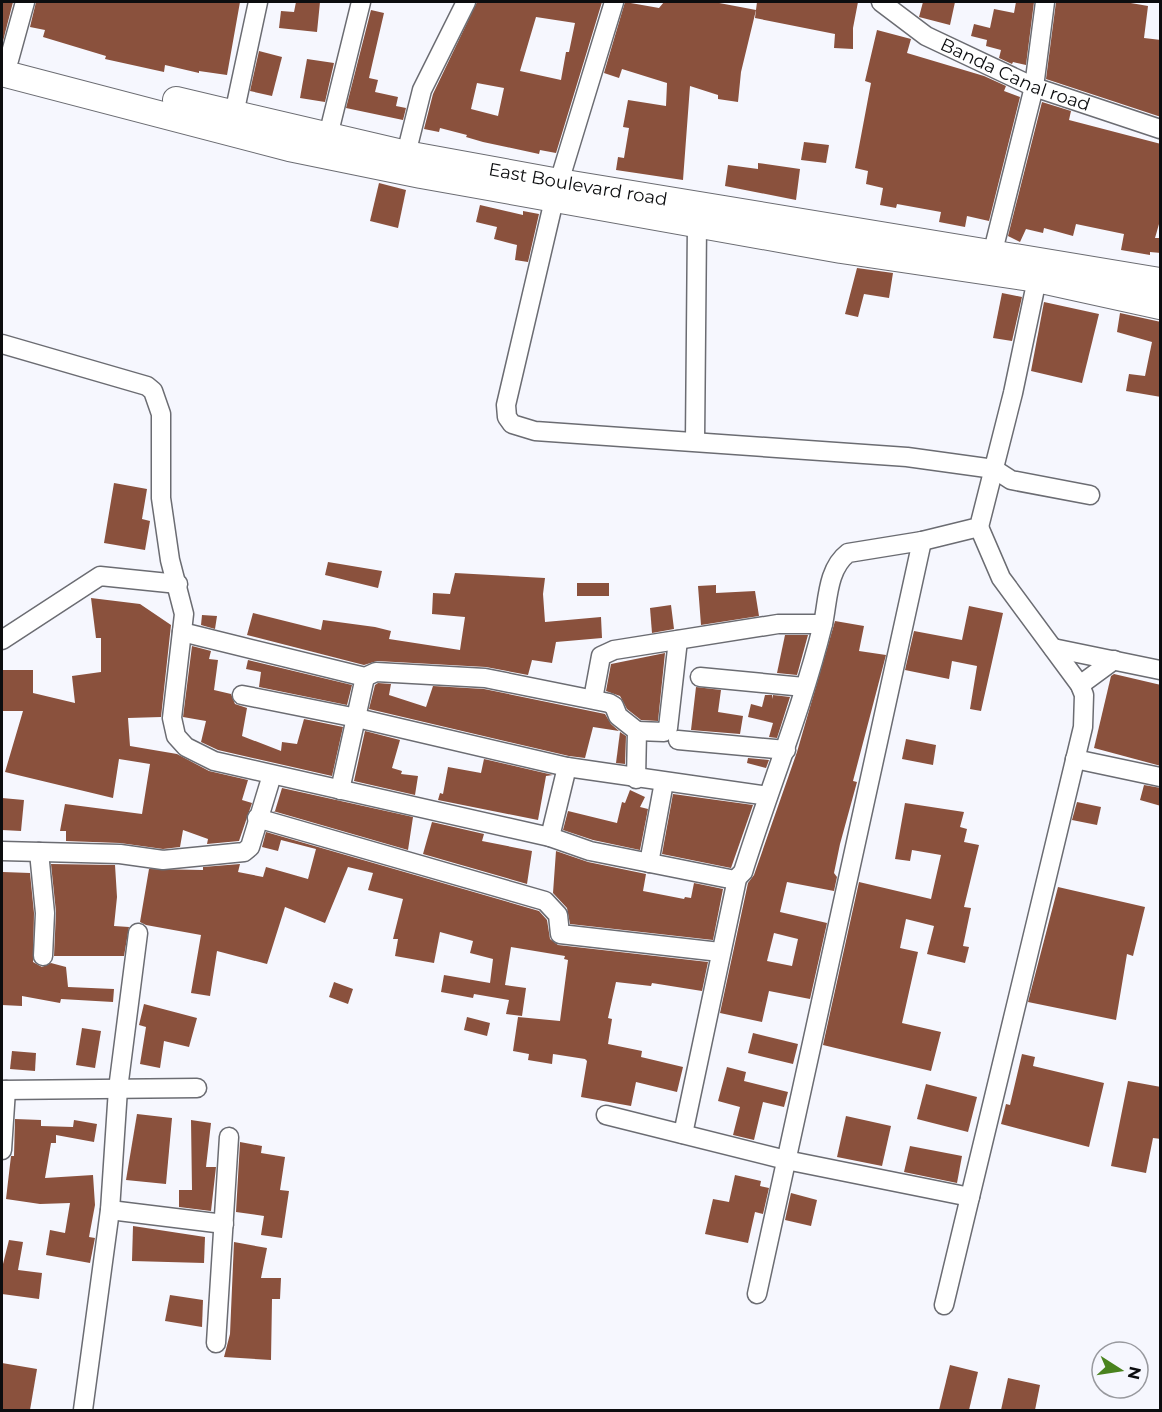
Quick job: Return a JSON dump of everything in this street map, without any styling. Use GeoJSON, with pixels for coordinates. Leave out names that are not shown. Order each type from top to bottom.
{"type":"FeatureCollection","features":[{"type":"Feature","properties":{"kind":"main road","name":"East Boulevard road"},"geometry":{"type":"LineString","coordinates":[[4,63],[234,114],[557,191],[993,251],[1161,281]]}},
{"type":"Feature","properties":{"kind":"main road"},"geometry":{"type":"LineString","coordinates":[[4,63],[289,148],[557,191],[697,225],[1037,279],[1161,306]]}},
{"type":"Feature","properties":{"kind":"street"},"geometry":{"type":"LineString","coordinates":[[4,63],[25,2]]}},
{"type":"Feature","properties":{"kind":"street"},"geometry":{"type":"LineString","coordinates":[[234,114],[258,2]]}},
{"type":"Feature","properties":{"kind":"street"},"geometry":{"type":"LineString","coordinates":[[328,136],[362,2]]}},
{"type":"Feature","properties":{"kind":"street"},"geometry":{"type":"LineString","coordinates":[[406,154],[422,90],[466,2]]}},
{"type":"Feature","properties":{"kind":"street"},"geometry":{"type":"LineString","coordinates":[[614,2],[557,191],[506,405],[507,417],[512,424],[523,429],[907,457],[994,469],[1011,480],[1090,495]]}},
{"type":"Feature","properties":{"kind":"street","name":"Banda Canal road"},"geometry":{"type":"LineString","coordinates":[[881,2],[926,36],[1034,87],[1161,129]]}},
{"type":"Feature","properties":{"kind":"street"},"geometry":{"type":"LineString","coordinates":[[993,251],[1034,87],[1045,2]]}},
{"type":"Feature","properties":{"kind":"street"},"geometry":{"type":"LineString","coordinates":[[695,441],[697,225]]}},
{"type":"Feature","properties":{"kind":"street"},"geometry":{"type":"LineString","coordinates":[[944,1305],[1075,759],[1085,708],[1080,685],[1001,578],[979,527],[1013,393],[1037,279]]}},
{"type":"Feature","properties":{"kind":"street"},"geometry":{"type":"LineString","coordinates":[[2,344],[107,376],[133,381],[153,391],[162,414],[161,498],[170,560],[184,614],[172,718],[176,736],[197,755],[272,775],[550,837],[590,851],[737,879]]}},
{"type":"Feature","properties":{"kind":"street"},"geometry":{"type":"LineString","coordinates":[[683,1134],[737,879],[743,872],[786,750],[823,624],[829,590],[840,559],[848,553],[922,541],[979,527]]}},
{"type":"Feature","properties":{"kind":"street"},"geometry":{"type":"LineString","coordinates":[[757,1294],[922,541]]}},
{"type":"Feature","properties":{"kind":"street"},"geometry":{"type":"LineString","coordinates":[[2,640],[100,576],[178,584]]}},
{"type":"Feature","properties":{"kind":"street"},"geometry":{"type":"LineString","coordinates":[[593,699],[602,656],[614,650],[778,624],[823,624]]}},
{"type":"Feature","properties":{"kind":"street"},"geometry":{"type":"LineString","coordinates":[[182,632],[365,677],[376,672],[485,678],[593,699],[614,706],[618,716],[638,731],[664,732],[668,728],[678,640]]}},
{"type":"Feature","properties":{"kind":"street"},"geometry":{"type":"LineString","coordinates":[[1053,648],[1161,670]]}},
{"type":"Feature","properties":{"kind":"street"},"geometry":{"type":"LineString","coordinates":[[1080,685],[1113,660]]}},
{"type":"Feature","properties":{"kind":"street"},"geometry":{"type":"LineString","coordinates":[[340,790],[365,677]]}},
{"type":"Feature","properties":{"kind":"street"},"geometry":{"type":"LineString","coordinates":[[700,677],[804,687]]}},
{"type":"Feature","properties":{"kind":"street"},"geometry":{"type":"LineString","coordinates":[[242,695],[357,718],[567,767],[636,779],[768,796]]}},
{"type":"Feature","properties":{"kind":"street"},"geometry":{"type":"LineString","coordinates":[[636,779],[638,731]]}},
{"type":"Feature","properties":{"kind":"street"},"geometry":{"type":"LineString","coordinates":[[678,740],[786,750]]}},
{"type":"Feature","properties":{"kind":"street"},"geometry":{"type":"LineString","coordinates":[[1075,759],[1161,777]]}},
{"type":"Feature","properties":{"kind":"street"},"geometry":{"type":"LineString","coordinates":[[550,837],[567,767]]}},
{"type":"Feature","properties":{"kind":"street"},"geometry":{"type":"LineString","coordinates":[[2,851],[120,854],[163,860],[242,853],[250,847],[272,775]]}},
{"type":"Feature","properties":{"kind":"street"},"geometry":{"type":"LineString","coordinates":[[649,863],[664,782]]}},
{"type":"Feature","properties":{"kind":"street"},"geometry":{"type":"LineString","coordinates":[[257,818],[545,901],[558,915],[560,934],[720,952]]}},
{"type":"Feature","properties":{"kind":"street"},"geometry":{"type":"LineString","coordinates":[[39,852],[45,913],[44,956]]}},
{"type":"Feature","properties":{"kind":"street"},"geometry":{"type":"LineString","coordinates":[[83,1410],[110,1210],[118,1089],[138,933]]}},
{"type":"Feature","properties":{"kind":"street"},"geometry":{"type":"LineString","coordinates":[[2,1150],[4,1090],[197,1088]]}},
{"type":"Feature","properties":{"kind":"street"},"geometry":{"type":"LineString","coordinates":[[606,1115],[786,1160],[970,1197]]}},
{"type":"Feature","properties":{"kind":"street"},"geometry":{"type":"LineString","coordinates":[[216,1343],[230,1137]]}},
{"type":"Feature","properties":{"kind":"street"},"geometry":{"type":"LineString","coordinates":[[110,1210],[224,1224]]}},
{"type":"Feature","properties":{"kind":"building"},"geometry":{"type":"Polygon","coordinates":[[[2,2],[13,2],[2,45],[2,2]]]}},
{"type":"Feature","properties":{"kind":"building"},"geometry":{"type":"Polygon","coordinates":[[[36,2],[240,2],[227,75],[199,71],[199,73],[165,65],[164,72],[105,59],[106,56],[43,37],[45,30],[30,27],[36,2]]]}},
{"type":"Feature","properties":{"kind":"building"},"geometry":{"type":"Polygon","coordinates":[[[296,2],[320,2],[317,32],[279,28],[281,11],[294,12],[296,2]]]}},
{"type":"Feature","properties":{"kind":"building"},"geometry":{"type":"Polygon","coordinates":[[[477,2],[602,2],[556,153],[540,150],[539,154],[483,142],[440,128],[439,132],[424,129],[433,94],[477,2]],[[536,17],[520,71],[561,80],[566,52],[569,52],[575,23],[536,17]],[[477,83],[471,109],[498,116],[504,88],[477,83]]]}},
{"type":"Feature","properties":{"kind":"building"},"geometry":{"type":"Polygon","coordinates":[[[625,2],[659,8],[664,2],[714,2],[756,10],[741,72],[738,102],[718,99],[718,95],[690,86],[683,180],[616,170],[618,157],[624,158],[629,128],[623,127],[628,100],[666,106],[667,83],[622,69],[619,78],[604,73],[625,2]]]}},
{"type":"Feature","properties":{"kind":"building"},"geometry":{"type":"Polygon","coordinates":[[[757,2],[858,2],[853,28],[853,49],[834,48],[835,34],[755,18],[757,2]]]}},
{"type":"Feature","properties":{"kind":"building"},"geometry":{"type":"Polygon","coordinates":[[[923,2],[955,2],[950,25],[919,17],[923,2]]]}},
{"type":"Feature","properties":{"kind":"building"},"geometry":{"type":"Polygon","coordinates":[[[1016,2],[1034,2],[1026,65],[1013,62],[1012,64],[999,58],[1001,50],[986,46],[987,40],[971,36],[974,24],[990,28],[994,9],[1014,13],[1016,2]]]}},
{"type":"Feature","properties":{"kind":"building"},"geometry":{"type":"Polygon","coordinates":[[[1056,2],[1125,2],[1148,6],[1144,38],[1161,40],[1161,117],[1046,79],[1056,2]]]}},
{"type":"Feature","properties":{"kind":"building"},"geometry":{"type":"Polygon","coordinates":[[[371,10],[384,13],[369,78],[378,80],[375,92],[398,97],[396,106],[406,108],[403,120],[346,108],[371,10]]]}},
{"type":"Feature","properties":{"kind":"building"},"geometry":{"type":"Polygon","coordinates":[[[877,30],[911,39],[907,53],[984,76],[1006,86],[1004,91],[1020,97],[989,221],[967,216],[965,227],[939,222],[941,212],[897,204],[896,208],[880,205],[883,188],[866,184],[868,171],[855,168],[871,83],[865,81],[877,30]]]}},
{"type":"Feature","properties":{"kind":"building"},"geometry":{"type":"Polygon","coordinates":[[[259,51],[282,57],[272,96],[250,91],[259,51]]]}},
{"type":"Feature","properties":{"kind":"building"},"geometry":{"type":"Polygon","coordinates":[[[307,59],[334,63],[325,102],[300,98],[307,59]]]}},
{"type":"Feature","properties":{"kind":"building"},"geometry":{"type":"Polygon","coordinates":[[[1042,102],[1071,111],[1069,120],[1161,144],[1161,217],[1155,238],[1161,238],[1161,253],[1150,252],[1150,255],[1121,250],[1124,234],[1076,224],[1073,236],[1044,228],[1043,233],[1026,229],[1020,242],[1008,236],[1042,102]]]}},
{"type":"Feature","properties":{"kind":"building"},"geometry":{"type":"Polygon","coordinates":[[[804,142],[829,145],[826,163],[801,160],[804,142]]]}},
{"type":"Feature","properties":{"kind":"building"},"geometry":{"type":"Polygon","coordinates":[[[758,163],[800,169],[796,200],[725,186],[728,165],[758,169],[758,163]]]}},
{"type":"Feature","properties":{"kind":"building"},"geometry":{"type":"Polygon","coordinates":[[[379,183],[406,190],[398,228],[370,221],[379,183]]]}},
{"type":"Feature","properties":{"kind":"building"},"geometry":{"type":"Polygon","coordinates":[[[480,205],[523,215],[523,211],[539,214],[528,262],[515,260],[517,245],[494,239],[497,227],[476,222],[480,205]]]}},
{"type":"Feature","properties":{"kind":"building"},"geometry":{"type":"Polygon","coordinates":[[[857,268],[893,273],[889,298],[864,294],[858,317],[845,314],[857,268]]]}},
{"type":"Feature","properties":{"kind":"building"},"geometry":{"type":"Polygon","coordinates":[[[1002,293],[1022,297],[1012,341],[993,338],[1002,293]]]}},
{"type":"Feature","properties":{"kind":"building"},"geometry":{"type":"Polygon","coordinates":[[[1044,302],[1099,314],[1082,383],[1031,371],[1044,302]]]}},
{"type":"Feature","properties":{"kind":"building"},"geometry":{"type":"Polygon","coordinates":[[[1120,313],[1161,322],[1161,397],[1126,391],[1129,374],[1145,376],[1152,342],[1117,332],[1120,313]]]}},
{"type":"Feature","properties":{"kind":"building"},"geometry":{"type":"Polygon","coordinates":[[[114,483],[147,489],[142,519],[150,521],[145,550],[104,543],[114,483]]]}},
{"type":"Feature","properties":{"kind":"building"},"geometry":{"type":"Polygon","coordinates":[[[328,562],[382,571],[378,588],[325,575],[328,562]]]}},
{"type":"Feature","properties":{"kind":"building"},"geometry":{"type":"Polygon","coordinates":[[[455,573],[545,578],[543,594],[545,622],[601,617],[602,638],[556,642],[552,663],[532,660],[528,675],[486,667],[377,661],[364,665],[247,635],[253,613],[321,630],[323,620],[375,627],[391,631],[389,639],[460,650],[465,617],[432,614],[433,593],[450,594],[455,573]]]}},
{"type":"Feature","properties":{"kind":"building"},"geometry":{"type":"Polygon","coordinates":[[[577,583],[609,583],[609,596],[577,596],[577,583]]]}},
{"type":"Feature","properties":{"kind":"building"},"geometry":{"type":"Polygon","coordinates":[[[716,585],[716,593],[755,591],[759,616],[701,625],[698,586],[716,585]]]}},
{"type":"Feature","properties":{"kind":"building"},"geometry":{"type":"Polygon","coordinates":[[[91,598],[140,604],[171,625],[161,717],[128,718],[130,746],[177,754],[209,771],[248,780],[242,800],[252,803],[239,841],[207,844],[208,839],[183,830],[180,847],[163,849],[120,843],[66,841],[66,831],[60,831],[65,804],[142,814],[150,764],[119,759],[113,798],[5,772],[23,711],[2,711],[2,670],[33,670],[33,693],[75,703],[72,676],[101,672],[101,638],[96,638],[91,598]]]}},
{"type":"Feature","properties":{"kind":"building"},"geometry":{"type":"Polygon","coordinates":[[[671,605],[674,629],[652,633],[650,608],[671,605]]]}},
{"type":"Feature","properties":{"kind":"building"},"geometry":{"type":"Polygon","coordinates":[[[969,606],[1003,613],[981,711],[970,709],[977,666],[952,661],[949,679],[905,670],[914,631],[962,640],[969,606]]]}},
{"type":"Feature","properties":{"kind":"building"},"geometry":{"type":"Polygon","coordinates":[[[202,615],[217,616],[215,629],[201,625],[202,615]]]}},
{"type":"Feature","properties":{"kind":"building"},"geometry":{"type":"Polygon","coordinates":[[[835,621],[864,626],[859,651],[886,655],[853,781],[857,782],[840,844],[834,873],[837,877],[834,891],[787,882],[780,912],[827,923],[810,999],[769,991],[762,1022],[720,1013],[748,883],[754,875],[797,752],[835,621]],[[774,933],[767,961],[792,966],[798,939],[774,933]]]}},
{"type":"Feature","properties":{"kind":"building"},"geometry":{"type":"Polygon","coordinates":[[[785,635],[808,635],[797,675],[777,673],[785,635]]]}},
{"type":"Feature","properties":{"kind":"building"},"geometry":{"type":"Polygon","coordinates":[[[192,646],[211,651],[209,659],[218,660],[214,690],[231,694],[235,704],[247,708],[242,736],[281,751],[282,742],[297,744],[304,719],[343,727],[332,776],[218,750],[201,742],[206,721],[183,717],[192,646]]]}},
{"type":"Feature","properties":{"kind":"building"},"geometry":{"type":"Polygon","coordinates":[[[665,653],[658,721],[641,720],[627,709],[620,696],[606,691],[611,664],[665,653]]]}},
{"type":"Feature","properties":{"kind":"building"},"geometry":{"type":"Polygon","coordinates":[[[248,660],[352,685],[347,705],[259,687],[261,672],[246,669],[248,660]]]}},
{"type":"Feature","properties":{"kind":"building"},"geometry":{"type":"Polygon","coordinates":[[[1114,674],[1161,685],[1161,766],[1094,748],[1111,676],[1114,674]]]}},
{"type":"Feature","properties":{"kind":"building"},"geometry":{"type":"Polygon","coordinates":[[[378,683],[391,684],[389,695],[426,707],[433,686],[484,689],[605,714],[619,731],[593,727],[585,758],[569,756],[369,709],[375,685],[378,683]]]}},
{"type":"Feature","properties":{"kind":"building"},"geometry":{"type":"Polygon","coordinates":[[[696,687],[721,690],[718,712],[743,716],[740,734],[691,730],[696,687]]]}},
{"type":"Feature","properties":{"kind":"building"},"geometry":{"type":"Polygon","coordinates":[[[765,695],[772,695],[772,699],[773,695],[790,697],[777,738],[769,737],[773,723],[748,717],[751,704],[762,707],[765,695]]]}},
{"type":"Feature","properties":{"kind":"building"},"geometry":{"type":"Polygon","coordinates":[[[365,731],[400,740],[392,768],[402,771],[401,774],[418,776],[415,795],[354,781],[365,731]]]}},
{"type":"Feature","properties":{"kind":"building"},"geometry":{"type":"Polygon","coordinates":[[[620,732],[626,736],[625,764],[616,763],[620,732]]]}},
{"type":"Feature","properties":{"kind":"building"},"geometry":{"type":"Polygon","coordinates":[[[906,739],[936,745],[933,765],[902,759],[906,739]]]}},
{"type":"Feature","properties":{"kind":"building"},"geometry":{"type":"Polygon","coordinates":[[[748,758],[769,760],[766,768],[747,763],[748,758]]]}},
{"type":"Feature","properties":{"kind":"building"},"geometry":{"type":"Polygon","coordinates":[[[484,759],[553,775],[546,776],[538,820],[438,800],[440,793],[443,794],[448,767],[481,773],[484,759]]]}},
{"type":"Feature","properties":{"kind":"building"},"geometry":{"type":"Polygon","coordinates":[[[1144,785],[1161,788],[1161,806],[1140,800],[1144,785]]]}},
{"type":"Feature","properties":{"kind":"building"},"geometry":{"type":"Polygon","coordinates":[[[282,788],[413,817],[408,850],[273,811],[275,811],[282,788]]]}},
{"type":"Feature","properties":{"kind":"building"},"geometry":{"type":"Polygon","coordinates":[[[630,790],[645,797],[640,807],[648,809],[640,850],[593,840],[563,830],[568,811],[617,823],[622,802],[625,803],[630,790]]]}},
{"type":"Feature","properties":{"kind":"building"},"geometry":{"type":"Polygon","coordinates":[[[673,794],[753,805],[731,868],[662,854],[673,794]]]}},
{"type":"Feature","properties":{"kind":"building"},"geometry":{"type":"Polygon","coordinates":[[[2,798],[24,800],[21,831],[2,830],[2,798]]]}},
{"type":"Feature","properties":{"kind":"building"},"geometry":{"type":"Polygon","coordinates":[[[1077,802],[1101,807],[1097,825],[1072,820],[1077,802]]]}},
{"type":"Feature","properties":{"kind":"building"},"geometry":{"type":"Polygon","coordinates":[[[905,803],[964,812],[960,827],[967,829],[964,842],[979,845],[964,907],[971,908],[963,946],[969,947],[965,963],[927,954],[934,926],[906,919],[900,948],[918,952],[902,1023],[941,1032],[931,1071],[823,1045],[859,882],[931,899],[941,855],[912,850],[910,861],[895,859],[905,803]]]}},
{"type":"Feature","properties":{"kind":"building"},"geometry":{"type":"Polygon","coordinates":[[[432,822],[484,834],[482,841],[532,851],[527,884],[423,854],[432,822]]]}},
{"type":"Feature","properties":{"kind":"building"},"geometry":{"type":"Polygon","coordinates":[[[266,832],[539,911],[547,920],[550,939],[558,945],[708,962],[702,991],[652,983],[651,986],[616,982],[608,1018],[612,1019],[608,1044],[642,1051],[641,1057],[683,1067],[677,1092],[636,1082],[631,1106],[581,1097],[587,1061],[585,1059],[553,1054],[552,1064],[528,1060],[529,1054],[513,1051],[518,1017],[560,1021],[568,960],[564,959],[565,956],[511,947],[505,985],[526,988],[522,1016],[506,1014],[509,1000],[474,994],[473,998],[441,992],[444,975],[490,983],[493,959],[470,953],[473,941],[440,932],[434,963],[395,956],[398,939],[393,939],[403,899],[368,890],[373,873],[348,867],[325,923],[285,907],[267,964],[217,951],[210,996],[191,993],[201,935],[140,922],[149,869],[203,870],[203,867],[240,864],[238,872],[263,877],[266,867],[308,879],[316,849],[281,840],[278,851],[262,847],[266,832]]]}},
{"type":"Feature","properties":{"kind":"building"},"geometry":{"type":"Polygon","coordinates":[[[556,851],[588,862],[646,874],[643,891],[684,899],[685,897],[691,898],[694,883],[723,889],[713,940],[570,924],[567,908],[553,893],[556,851]]]}},
{"type":"Feature","properties":{"kind":"building"},"geometry":{"type":"Polygon","coordinates":[[[51,864],[115,865],[117,897],[114,926],[129,927],[124,956],[54,956],[56,912],[51,864]]]}},
{"type":"Feature","properties":{"kind":"building"},"geometry":{"type":"Polygon","coordinates":[[[3,872],[30,873],[34,913],[33,962],[42,967],[51,963],[66,967],[68,987],[114,989],[113,1002],[61,999],[60,1003],[22,996],[22,1006],[2,1005],[3,872]]]}},
{"type":"Feature","properties":{"kind":"building"},"geometry":{"type":"Polygon","coordinates":[[[1058,887],[1145,907],[1133,956],[1127,954],[1116,1020],[1028,1002],[1058,887]]]}},
{"type":"Feature","properties":{"kind":"building"},"geometry":{"type":"Polygon","coordinates":[[[334,982],[353,989],[348,1004],[329,997],[334,982]]]}},
{"type":"Feature","properties":{"kind":"building"},"geometry":{"type":"Polygon","coordinates":[[[144,1004],[197,1018],[189,1047],[164,1041],[160,1068],[140,1064],[146,1027],[139,1025],[144,1004]]]}},
{"type":"Feature","properties":{"kind":"building"},"geometry":{"type":"Polygon","coordinates":[[[467,1017],[490,1023],[487,1036],[464,1030],[467,1017]]]}},
{"type":"Feature","properties":{"kind":"building"},"geometry":{"type":"Polygon","coordinates":[[[82,1028],[101,1031],[95,1068],[76,1065],[82,1028]]]}},
{"type":"Feature","properties":{"kind":"building"},"geometry":{"type":"Polygon","coordinates":[[[753,1033],[798,1044],[793,1064],[748,1053],[753,1033]]]}},
{"type":"Feature","properties":{"kind":"building"},"geometry":{"type":"Polygon","coordinates":[[[12,1051],[36,1053],[35,1071],[10,1069],[12,1051]]]}},
{"type":"Feature","properties":{"kind":"building"},"geometry":{"type":"Polygon","coordinates":[[[1022,1054],[1035,1057],[1033,1066],[1104,1083],[1089,1147],[1001,1124],[1006,1104],[1010,1105],[1022,1054]]]}},
{"type":"Feature","properties":{"kind":"building"},"geometry":{"type":"Polygon","coordinates":[[[727,1067],[746,1072],[744,1081],[788,1092],[784,1107],[763,1102],[754,1140],[733,1135],[740,1107],[718,1101],[727,1067]]]}},
{"type":"Feature","properties":{"kind":"building"},"geometry":{"type":"Polygon","coordinates":[[[1128,1081],[1161,1087],[1161,1139],[1153,1138],[1146,1173],[1111,1166],[1128,1081]]]}},
{"type":"Feature","properties":{"kind":"building"},"geometry":{"type":"Polygon","coordinates":[[[926,1084],[977,1097],[968,1132],[917,1119],[926,1084]]]}},
{"type":"Feature","properties":{"kind":"building"},"geometry":{"type":"Polygon","coordinates":[[[137,1114],[172,1118],[166,1184],[126,1180],[137,1114]]]}},
{"type":"Feature","properties":{"kind":"building"},"geometry":{"type":"Polygon","coordinates":[[[846,1116],[891,1126],[882,1166],[837,1157],[846,1116]]]}},
{"type":"Feature","properties":{"kind":"building"},"geometry":{"type":"Polygon","coordinates":[[[15,1119],[41,1120],[41,1126],[73,1127],[74,1120],[97,1124],[94,1142],[56,1135],[56,1143],[51,1143],[45,1178],[93,1175],[95,1205],[89,1237],[95,1238],[90,1263],[46,1255],[50,1230],[65,1233],[70,1203],[40,1204],[6,1199],[11,1156],[14,1156],[15,1119]]]}},
{"type":"Feature","properties":{"kind":"building"},"geometry":{"type":"Polygon","coordinates":[[[191,1120],[211,1123],[206,1167],[216,1167],[211,1211],[179,1207],[179,1190],[192,1190],[191,1120]]]}},
{"type":"Feature","properties":{"kind":"building"},"geometry":{"type":"Polygon","coordinates":[[[240,1142],[262,1146],[261,1153],[285,1157],[280,1190],[289,1191],[282,1238],[261,1235],[264,1216],[236,1212],[240,1142]]]}},
{"type":"Feature","properties":{"kind":"building"},"geometry":{"type":"Polygon","coordinates":[[[910,1146],[962,1156],[957,1183],[904,1172],[910,1146]]]}},
{"type":"Feature","properties":{"kind":"building"},"geometry":{"type":"Polygon","coordinates":[[[735,1175],[761,1181],[760,1186],[769,1188],[763,1214],[755,1212],[748,1243],[705,1234],[713,1199],[729,1202],[735,1175]]]}},
{"type":"Feature","properties":{"kind":"building"},"geometry":{"type":"Polygon","coordinates":[[[791,1193],[817,1200],[811,1226],[785,1220],[791,1193]]]}},
{"type":"Feature","properties":{"kind":"building"},"geometry":{"type":"Polygon","coordinates":[[[133,1226],[205,1237],[204,1263],[132,1261],[133,1226]]]}},
{"type":"Feature","properties":{"kind":"building"},"geometry":{"type":"Polygon","coordinates":[[[9,1240],[23,1242],[18,1270],[42,1273],[39,1299],[2,1294],[2,1268],[9,1240]]]}},
{"type":"Feature","properties":{"kind":"building"},"geometry":{"type":"Polygon","coordinates":[[[234,1242],[267,1248],[261,1278],[281,1278],[280,1299],[272,1299],[271,1360],[224,1357],[230,1334],[234,1242]]]}},
{"type":"Feature","properties":{"kind":"building"},"geometry":{"type":"Polygon","coordinates":[[[170,1295],[203,1300],[202,1327],[165,1321],[170,1295]]]}},
{"type":"Feature","properties":{"kind":"building"},"geometry":{"type":"Polygon","coordinates":[[[2,1363],[37,1369],[30,1410],[2,1410],[2,1363]]]}},
{"type":"Feature","properties":{"kind":"building"},"geometry":{"type":"Polygon","coordinates":[[[950,1365],[978,1372],[969,1410],[939,1410],[950,1365]]]}},
{"type":"Feature","properties":{"kind":"building"},"geometry":{"type":"Polygon","coordinates":[[[1008,1378],[1040,1385],[1035,1410],[1001,1410],[1008,1378]]]}}]}
